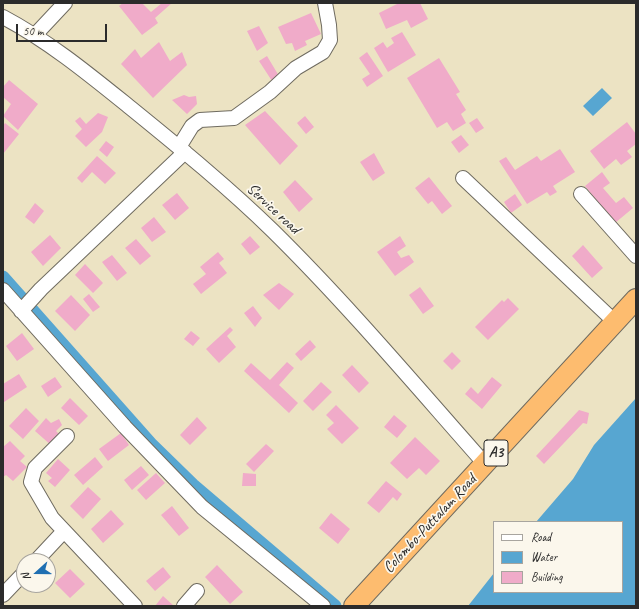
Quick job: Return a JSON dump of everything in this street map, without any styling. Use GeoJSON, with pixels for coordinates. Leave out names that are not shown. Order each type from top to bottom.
{"type":"FeatureCollection","features":[{"type":"Feature","properties":{"kind":"highway","name":"Colombo-Puttalam Road"},"geometry":{"type":"LineString","coordinates":[[354,606],[636,299]]}},
{"type":"Feature","properties":{"kind":"street"},"geometry":{"type":"LineString","coordinates":[[35,34],[65,3]]}},
{"type":"Feature","properties":{"kind":"street"},"geometry":{"type":"LineString","coordinates":[[22,310],[41,289],[182,149],[192,126],[200,120],[234,118],[270,92],[296,68],[323,52],[330,40],[325,3]]}},
{"type":"Feature","properties":{"kind":"street","name":"Service road"},"geometry":{"type":"LineString","coordinates":[[4,19],[35,34],[83,70],[182,149],[272,230],[341,301],[485,464]]}},
{"type":"Feature","properties":{"kind":"street"},"geometry":{"type":"LineString","coordinates":[[463,178],[615,322]]}},
{"type":"Feature","properties":{"kind":"street"},"geometry":{"type":"LineString","coordinates":[[581,194],[636,256]]}},
{"type":"Feature","properties":{"kind":"street"},"geometry":{"type":"LineString","coordinates":[[3,290],[125,427],[202,507],[323,606]]}},
{"type":"Feature","properties":{"kind":"street"},"geometry":{"type":"LineString","coordinates":[[67,436],[35,468],[31,482],[52,518],[135,606]]}},
{"type":"Feature","properties":{"kind":"street"},"geometry":{"type":"LineString","coordinates":[[43,553],[64,531]]}},
{"type":"Feature","properties":{"kind":"street"},"geometry":{"type":"LineString","coordinates":[[3,595],[16,581]]}},
{"type":"Feature","properties":{"kind":"street"},"geometry":{"type":"LineString","coordinates":[[184,606],[197,591]]}},
{"type":"Feature","properties":{"kind":"water"},"geometry":{"type":"Polygon","coordinates":[[[602,88],[612,98],[593,116],[583,106],[602,88]]]}},
{"type":"Feature","properties":{"kind":"water"},"geometry":{"type":"Polygon","coordinates":[[[636,398],[636,606],[468,606],[493,574],[493,593],[623,593],[623,521],[537,521],[573,479],[594,445],[636,398]]]}},
{"type":"Feature","properties":{"kind":"building"},"geometry":{"type":"Polygon","coordinates":[[[123,3],[142,3],[151,12],[162,3],[172,3],[155,18],[158,23],[142,35],[119,6],[123,3]]]}},
{"type":"Feature","properties":{"kind":"building"},"geometry":{"type":"Polygon","coordinates":[[[399,3],[420,3],[428,19],[411,28],[407,20],[386,29],[379,13],[399,3]]]}},
{"type":"Feature","properties":{"kind":"building"},"geometry":{"type":"Polygon","coordinates":[[[311,13],[321,34],[305,41],[307,45],[295,51],[292,43],[286,44],[278,27],[311,13]]]}},
{"type":"Feature","properties":{"kind":"building"},"geometry":{"type":"Polygon","coordinates":[[[259,26],[268,43],[257,51],[247,31],[259,26]]]}},
{"type":"Feature","properties":{"kind":"building"},"geometry":{"type":"Polygon","coordinates":[[[402,32],[416,55],[388,72],[374,48],[383,42],[387,48],[394,43],[391,38],[402,32]]]}},
{"type":"Feature","properties":{"kind":"building"},"geometry":{"type":"Polygon","coordinates":[[[159,42],[170,61],[182,52],[187,65],[153,98],[121,64],[135,49],[141,58],[159,42]]]}},
{"type":"Feature","properties":{"kind":"building"},"geometry":{"type":"Polygon","coordinates":[[[367,52],[383,76],[367,87],[362,79],[370,74],[359,58],[367,52]]]}},
{"type":"Feature","properties":{"kind":"building"},"geometry":{"type":"Polygon","coordinates":[[[267,56],[279,76],[272,81],[259,61],[267,56]]]}},
{"type":"Feature","properties":{"kind":"building"},"geometry":{"type":"Polygon","coordinates":[[[439,58],[460,92],[456,94],[466,110],[461,114],[466,123],[453,131],[447,122],[437,128],[407,78],[439,58]]]}},
{"type":"Feature","properties":{"kind":"building"},"geometry":{"type":"Polygon","coordinates":[[[9,80],[38,104],[18,130],[3,116],[11,104],[3,97],[3,87],[9,80]]]}},
{"type":"Feature","properties":{"kind":"building"},"geometry":{"type":"Polygon","coordinates":[[[184,95],[189,97],[196,96],[197,104],[187,114],[172,100],[184,95]]]}},
{"type":"Feature","properties":{"kind":"building"},"geometry":{"type":"Polygon","coordinates":[[[265,111],[298,146],[280,165],[245,125],[265,111]]]}},
{"type":"Feature","properties":{"kind":"building"},"geometry":{"type":"Polygon","coordinates":[[[98,113],[108,117],[102,132],[86,147],[75,136],[82,129],[75,121],[80,117],[86,124],[98,113]]]}},
{"type":"Feature","properties":{"kind":"building"},"geometry":{"type":"Polygon","coordinates":[[[305,116],[314,127],[306,134],[297,123],[305,116]]]}},
{"type":"Feature","properties":{"kind":"building"},"geometry":{"type":"Polygon","coordinates":[[[477,118],[484,128],[476,133],[469,123],[477,118]]]}},
{"type":"Feature","properties":{"kind":"building"},"geometry":{"type":"Polygon","coordinates":[[[627,122],[636,134],[636,144],[627,151],[632,157],[621,165],[616,159],[604,169],[590,151],[627,122]]]}},
{"type":"Feature","properties":{"kind":"building"},"geometry":{"type":"Polygon","coordinates":[[[5,123],[19,134],[3,154],[3,126],[5,123]]]}},
{"type":"Feature","properties":{"kind":"building"},"geometry":{"type":"Polygon","coordinates":[[[461,135],[469,145],[459,153],[451,142],[461,135]]]}},
{"type":"Feature","properties":{"kind":"building"},"geometry":{"type":"Polygon","coordinates":[[[106,141],[114,147],[107,157],[99,150],[106,141]]]}},
{"type":"Feature","properties":{"kind":"building"},"geometry":{"type":"Polygon","coordinates":[[[560,149],[575,172],[553,186],[557,192],[550,196],[547,192],[527,204],[499,161],[506,157],[515,170],[537,156],[541,161],[560,149]]]}},
{"type":"Feature","properties":{"kind":"building"},"geometry":{"type":"Polygon","coordinates":[[[374,153],[385,173],[373,181],[360,162],[374,153]]]}},
{"type":"Feature","properties":{"kind":"building"},"geometry":{"type":"Polygon","coordinates":[[[97,156],[116,173],[105,184],[92,172],[82,183],[77,178],[97,156]]]}},
{"type":"Feature","properties":{"kind":"building"},"geometry":{"type":"Polygon","coordinates":[[[602,172],[610,183],[603,188],[616,203],[624,197],[633,208],[615,223],[585,186],[602,172]]]}},
{"type":"Feature","properties":{"kind":"building"},"geometry":{"type":"Polygon","coordinates":[[[429,177],[452,206],[442,214],[432,201],[428,204],[415,188],[429,177]]]}},
{"type":"Feature","properties":{"kind":"building"},"geometry":{"type":"Polygon","coordinates":[[[295,180],[313,199],[299,212],[283,192],[295,180]]]}},
{"type":"Feature","properties":{"kind":"building"},"geometry":{"type":"Polygon","coordinates":[[[177,193],[189,208],[175,220],[162,205],[177,193]]]}},
{"type":"Feature","properties":{"kind":"building"},"geometry":{"type":"Polygon","coordinates":[[[515,194],[522,205],[511,213],[504,202],[515,194]]]}},
{"type":"Feature","properties":{"kind":"building"},"geometry":{"type":"Polygon","coordinates":[[[35,203],[44,211],[34,224],[25,217],[35,203]]]}},
{"type":"Feature","properties":{"kind":"building"},"geometry":{"type":"Polygon","coordinates":[[[154,217],[166,232],[152,242],[141,228],[154,217]]]}},
{"type":"Feature","properties":{"kind":"building"},"geometry":{"type":"Polygon","coordinates":[[[50,235],[61,248],[43,266],[31,252],[50,235]]]}},
{"type":"Feature","properties":{"kind":"building"},"geometry":{"type":"Polygon","coordinates":[[[250,236],[260,247],[250,255],[241,244],[250,236]]]}},
{"type":"Feature","properties":{"kind":"building"},"geometry":{"type":"Polygon","coordinates":[[[400,236],[406,246],[397,252],[401,258],[409,255],[414,262],[395,276],[377,252],[400,236]]]}},
{"type":"Feature","properties":{"kind":"building"},"geometry":{"type":"Polygon","coordinates":[[[136,239],[151,256],[140,265],[125,248],[136,239]]]}},
{"type":"Feature","properties":{"kind":"building"},"geometry":{"type":"Polygon","coordinates":[[[583,245],[603,268],[592,278],[572,256],[583,245]]]}},
{"type":"Feature","properties":{"kind":"building"},"geometry":{"type":"Polygon","coordinates":[[[218,252],[224,259],[219,263],[227,273],[201,294],[193,284],[206,274],[200,267],[218,252]]]}},
{"type":"Feature","properties":{"kind":"building"},"geometry":{"type":"Polygon","coordinates":[[[112,255],[127,273],[117,281],[102,262],[112,255]]]}},
{"type":"Feature","properties":{"kind":"building"},"geometry":{"type":"Polygon","coordinates":[[[85,264],[103,283],[93,293],[75,275],[85,264]]]}},
{"type":"Feature","properties":{"kind":"building"},"geometry":{"type":"Polygon","coordinates":[[[279,283],[294,294],[279,310],[263,295],[279,283]]]}},
{"type":"Feature","properties":{"kind":"building"},"geometry":{"type":"Polygon","coordinates":[[[420,287],[434,306],[423,314],[409,295],[420,287]]]}},
{"type":"Feature","properties":{"kind":"building"},"geometry":{"type":"Polygon","coordinates":[[[89,294],[100,307],[93,312],[83,299],[89,294]]]}},
{"type":"Feature","properties":{"kind":"building"},"geometry":{"type":"Polygon","coordinates":[[[71,295],[90,315],[75,331],[55,311],[71,295]]]}},
{"type":"Feature","properties":{"kind":"building"},"geometry":{"type":"Polygon","coordinates":[[[508,298],[519,309],[488,340],[475,327],[502,300],[504,302],[508,298]]]}},
{"type":"Feature","properties":{"kind":"building"},"geometry":{"type":"Polygon","coordinates":[[[253,306],[262,318],[255,327],[244,313],[253,306]]]}},
{"type":"Feature","properties":{"kind":"building"},"geometry":{"type":"Polygon","coordinates":[[[230,327],[233,330],[227,336],[236,347],[219,363],[206,349],[230,327]]]}},
{"type":"Feature","properties":{"kind":"building"},"geometry":{"type":"Polygon","coordinates":[[[191,331],[200,338],[193,346],[184,339],[191,331]]]}},
{"type":"Feature","properties":{"kind":"building"},"geometry":{"type":"Polygon","coordinates":[[[22,333],[34,349],[17,361],[6,346],[22,333]]]}},
{"type":"Feature","properties":{"kind":"building"},"geometry":{"type":"Polygon","coordinates":[[[310,340],[316,347],[301,361],[295,354],[310,340]]]}},
{"type":"Feature","properties":{"kind":"building"},"geometry":{"type":"Polygon","coordinates":[[[452,352],[461,361],[452,370],[443,361],[452,352]]]}},
{"type":"Feature","properties":{"kind":"building"},"geometry":{"type":"Polygon","coordinates":[[[287,362],[294,368],[279,385],[298,403],[289,413],[244,371],[251,363],[270,380],[287,362]]]}},
{"type":"Feature","properties":{"kind":"building"},"geometry":{"type":"Polygon","coordinates":[[[352,365],[369,383],[359,393],[342,375],[352,365]]]}},
{"type":"Feature","properties":{"kind":"building"},"geometry":{"type":"Polygon","coordinates":[[[19,374],[27,387],[4,402],[3,384],[19,374]]]}},
{"type":"Feature","properties":{"kind":"building"},"geometry":{"type":"Polygon","coordinates":[[[55,377],[62,387],[48,397],[41,386],[55,377]]]}},
{"type":"Feature","properties":{"kind":"building"},"geometry":{"type":"Polygon","coordinates":[[[492,377],[502,385],[482,409],[465,394],[471,387],[478,394],[492,377]]]}},
{"type":"Feature","properties":{"kind":"building"},"geometry":{"type":"Polygon","coordinates":[[[321,382],[332,392],[313,411],[303,401],[321,382]]]}},
{"type":"Feature","properties":{"kind":"building"},"geometry":{"type":"Polygon","coordinates":[[[70,398],[88,416],[79,425],[61,408],[70,398]]]}},
{"type":"Feature","properties":{"kind":"building"},"geometry":{"type":"Polygon","coordinates":[[[336,405],[359,428],[342,444],[327,429],[334,423],[326,415],[336,405]]]}},
{"type":"Feature","properties":{"kind":"building"},"geometry":{"type":"Polygon","coordinates":[[[26,408],[39,421],[23,439],[9,426],[26,408]]]}},
{"type":"Feature","properties":{"kind":"building"},"geometry":{"type":"Polygon","coordinates":[[[579,410],[589,413],[587,424],[583,423],[544,464],[536,456],[579,410]]]}},
{"type":"Feature","properties":{"kind":"building"},"geometry":{"type":"Polygon","coordinates":[[[394,415],[407,426],[397,438],[384,427],[394,415]]]}},
{"type":"Feature","properties":{"kind":"building"},"geometry":{"type":"Polygon","coordinates":[[[197,417],[207,428],[190,445],[180,435],[197,417]]]}},
{"type":"Feature","properties":{"kind":"building"},"geometry":{"type":"Polygon","coordinates":[[[46,418],[51,423],[59,419],[62,425],[56,431],[61,436],[52,446],[35,431],[46,418]]]}},
{"type":"Feature","properties":{"kind":"building"},"geometry":{"type":"Polygon","coordinates":[[[121,433],[129,445],[108,461],[99,449],[121,433]]]}},
{"type":"Feature","properties":{"kind":"building"},"geometry":{"type":"Polygon","coordinates":[[[415,437],[440,461],[426,475],[419,468],[407,479],[390,463],[415,437]]]}},
{"type":"Feature","properties":{"kind":"building"},"geometry":{"type":"Polygon","coordinates":[[[10,441],[25,456],[20,461],[27,467],[13,481],[6,475],[3,477],[3,447],[10,441]]]}},
{"type":"Feature","properties":{"kind":"building"},"geometry":{"type":"Polygon","coordinates":[[[266,444],[274,451],[254,472],[246,464],[266,444]]]}},
{"type":"Feature","properties":{"kind":"building"},"geometry":{"type":"Polygon","coordinates":[[[95,457],[103,467],[83,485],[74,475],[95,457]]]}},
{"type":"Feature","properties":{"kind":"building"},"geometry":{"type":"Polygon","coordinates":[[[58,459],[70,470],[55,487],[48,481],[52,478],[46,473],[58,459]]]}},
{"type":"Feature","properties":{"kind":"building"},"geometry":{"type":"Polygon","coordinates":[[[141,466],[149,475],[132,490],[124,480],[141,466]]]}},
{"type":"Feature","properties":{"kind":"building"},"geometry":{"type":"Polygon","coordinates":[[[156,473],[165,483],[146,500],[137,490],[156,473]]]}},
{"type":"Feature","properties":{"kind":"building"},"geometry":{"type":"Polygon","coordinates":[[[243,473],[256,474],[256,486],[242,486],[243,473]]]}},
{"type":"Feature","properties":{"kind":"building"},"geometry":{"type":"Polygon","coordinates":[[[386,481],[402,494],[397,501],[393,497],[379,513],[367,503],[386,481]]]}},
{"type":"Feature","properties":{"kind":"building"},"geometry":{"type":"Polygon","coordinates":[[[88,487],[101,499],[83,519],[70,506],[88,487]]]}},
{"type":"Feature","properties":{"kind":"building"},"geometry":{"type":"Polygon","coordinates":[[[172,506],[189,528],[179,536],[161,515],[172,506]]]}},
{"type":"Feature","properties":{"kind":"building"},"geometry":{"type":"Polygon","coordinates":[[[111,510],[124,524],[103,543],[91,529],[111,510]]]}},
{"type":"Feature","properties":{"kind":"building"},"geometry":{"type":"Polygon","coordinates":[[[331,513],[350,529],[338,544],[319,528],[331,513]]]}},
{"type":"Feature","properties":{"kind":"building"},"geometry":{"type":"Polygon","coordinates":[[[217,565],[243,592],[230,604],[205,577],[217,565]]]}},
{"type":"Feature","properties":{"kind":"building"},"geometry":{"type":"Polygon","coordinates":[[[163,567],[171,577],[155,591],[146,581],[163,567]]]}},
{"type":"Feature","properties":{"kind":"building"},"geometry":{"type":"Polygon","coordinates":[[[70,569],[85,584],[70,598],[56,584],[56,582],[70,569]]]}},
{"type":"Feature","properties":{"kind":"building"},"geometry":{"type":"Polygon","coordinates":[[[163,596],[174,606],[155,606],[163,596]]]}},
{"type":"Feature","properties":{"kind":"waterway"},"geometry":{"type":"LineString","coordinates":[[3,277],[152,445],[193,485],[335,606]]}}]}
